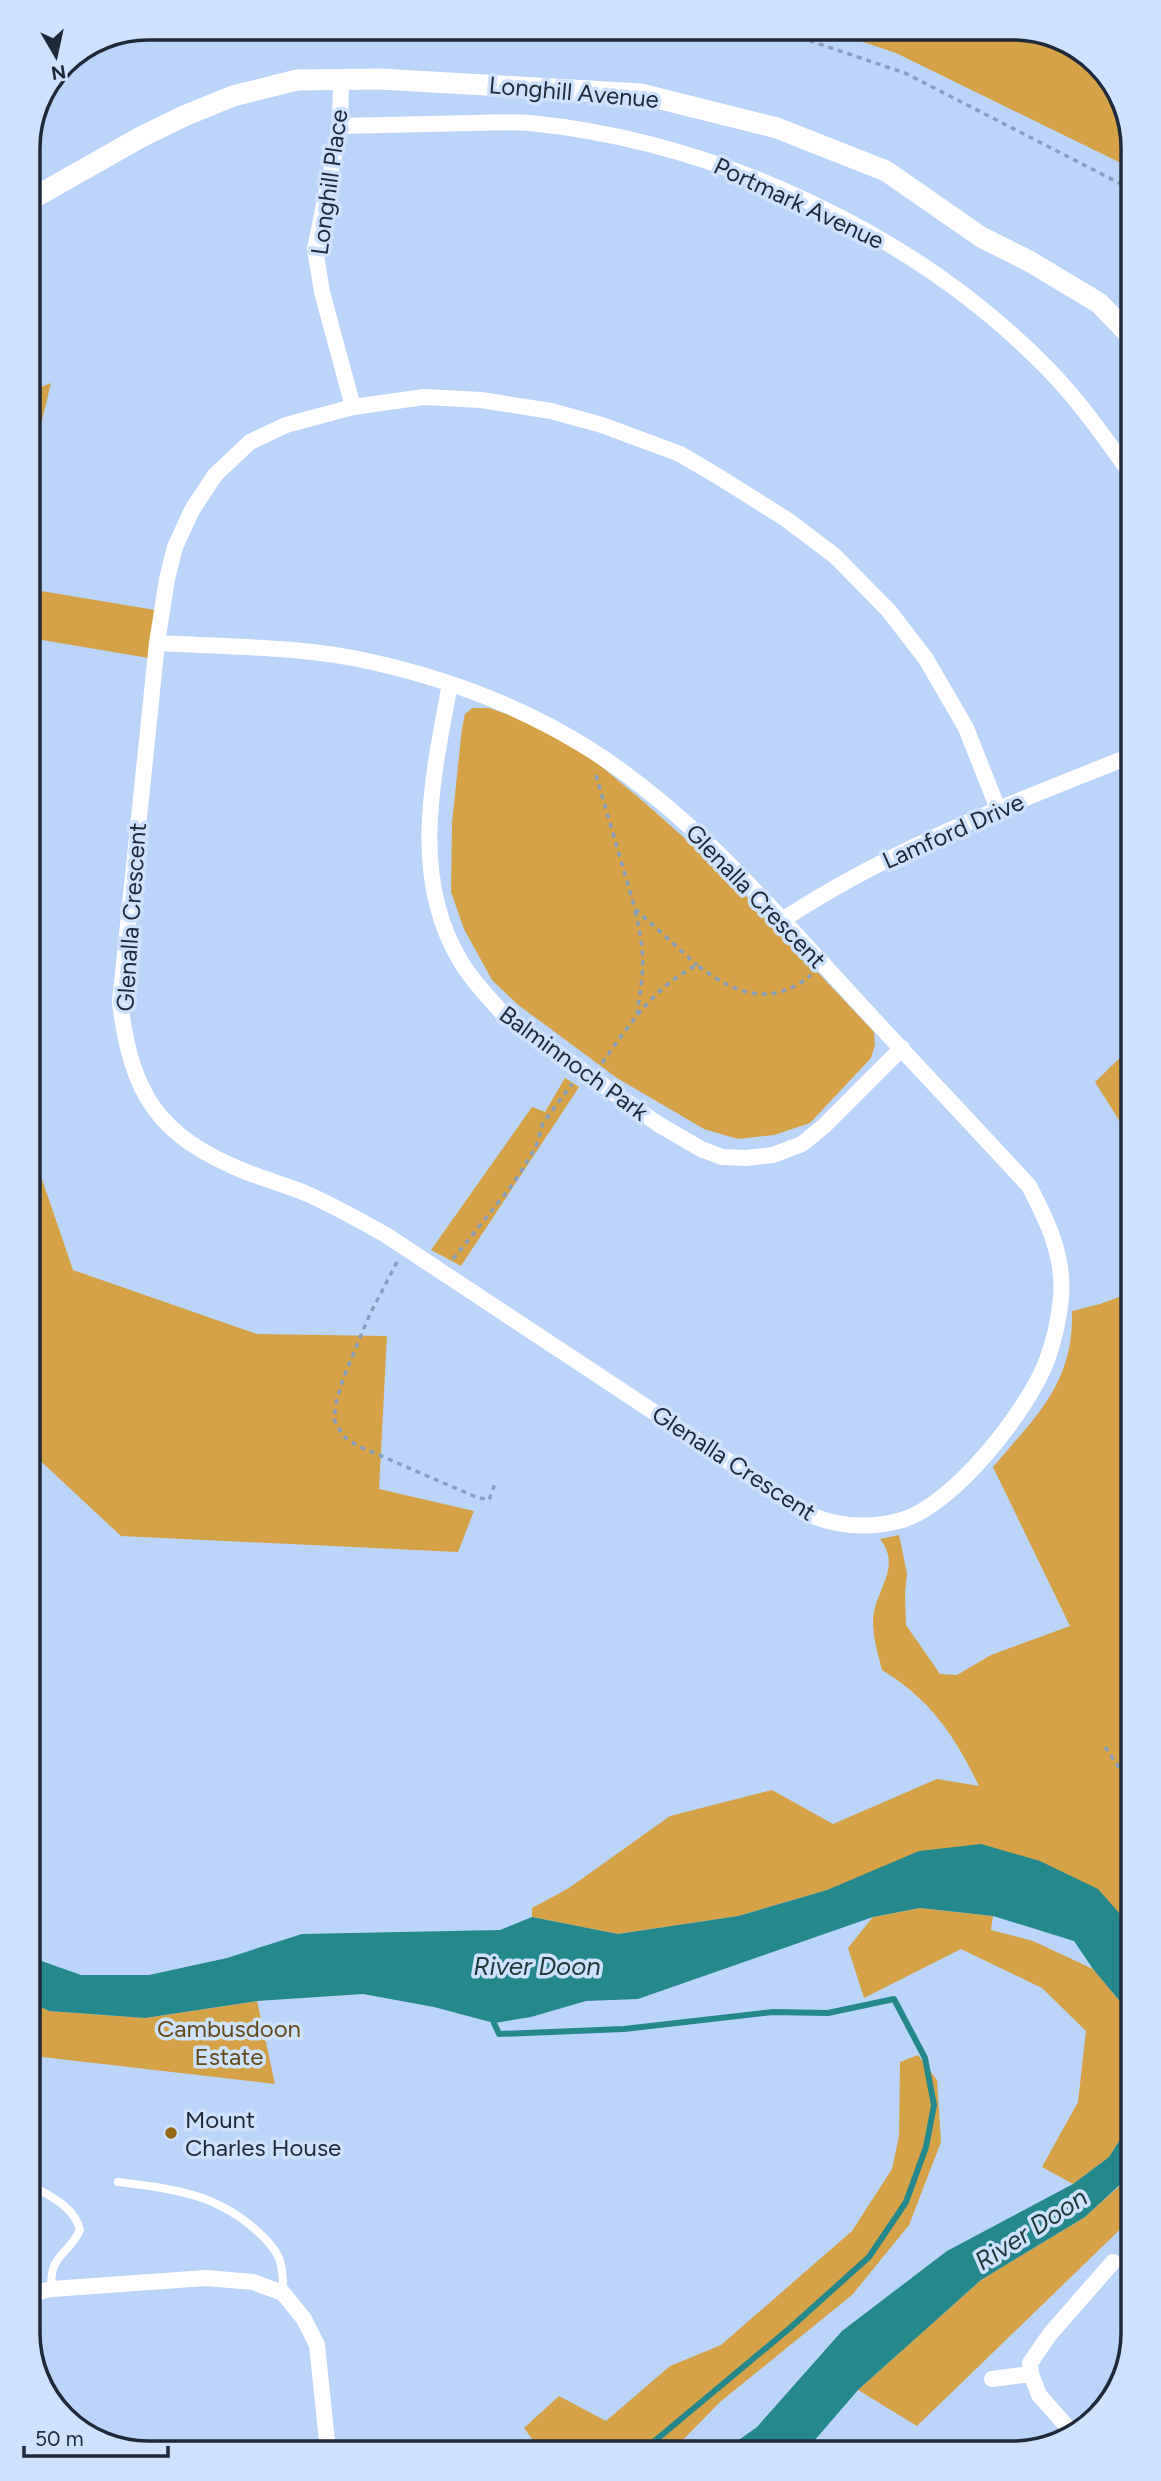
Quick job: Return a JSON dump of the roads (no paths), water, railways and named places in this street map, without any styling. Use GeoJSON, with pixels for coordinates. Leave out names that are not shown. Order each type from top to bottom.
{"type":"FeatureCollection","features":[{"type":"Feature","properties":{"kind":"street","name":"Longhill Avenue"},"geometry":{"type":"LineString","coordinates":[[40,194],[184,116],[233,96],[297,80],[527,86],[641,94],[777,128],[886,171],[981,237],[1029,261],[1099,303],[1121,326]]}},
{"type":"Feature","properties":{"kind":"street","name":"Longhill Place"},"geometry":{"type":"LineString","coordinates":[[341,80],[340,126],[315,249],[321,292],[353,407]]}},
{"type":"Feature","properties":{"kind":"street","name":"Portmark Avenue"},"geometry":{"type":"LineString","coordinates":[[340,126],[528,123],[592,132],[699,158],[763,182],[857,226],[927,266],[989,315],[1049,370],[1090,416],[1121,460]]}},
{"type":"Feature","properties":{"kind":"street"},"geometry":{"type":"LineString","coordinates":[[157,643],[175,547],[192,510],[215,475],[250,442],[286,425],[353,407],[424,397],[481,400],[551,411],[602,425],[680,454],[786,519],[835,556],[889,611],[926,659],[966,727],[998,809]]}},
{"type":"Feature","properties":{"kind":"street","name":"Glenalla Crescent"},"geometry":{"type":"LineString","coordinates":[[157,643],[321,653],[370,661],[450,684],[535,719],[590,750],[674,812],[784,919],[1029,1186],[1049,1222],[1059,1263],[1061,1295],[1047,1360],[1016,1415],[990,1448],[945,1495],[926,1509],[904,1519],[878,1525],[828,1522],[808,1514],[404,1247],[343,1211],[303,1192],[209,1156],[181,1138],[151,1104],[139,1083],[128,1047],[120,1002],[157,643]]}},
{"type":"Feature","properties":{"kind":"street","name":"Balminnoch Park"},"geometry":{"type":"LineString","coordinates":[[450,684],[437,756],[428,842],[432,884],[443,926],[461,962],[505,1016],[658,1124],[701,1149],[722,1157],[773,1155],[802,1143],[824,1126],[902,1048]]}},
{"type":"Feature","properties":{"kind":"street","name":"Lamford Drive"},"geometry":{"type":"LineString","coordinates":[[784,919],[826,891],[877,864],[998,809],[1121,760]]}},
{"type":"Feature","properties":{"kind":"street"},"geometry":{"type":"LineString","coordinates":[[1067,2426],[1039,2395],[1030,2363],[1050,2334],[1113,2262]]}},
{"type":"Feature","properties":{"kind":"street"},"geometry":{"type":"LineString","coordinates":[[40,2292],[206,2278],[253,2282],[284,2293],[304,2319],[317,2345],[327,2441]]}},
{"type":"Feature","properties":{"kind":"street"},"geometry":{"type":"LineString","coordinates":[[992,2379],[1031,2374]]}},
{"type":"Feature","properties":{"kind":"lane"},"geometry":{"type":"LineString","coordinates":[[118,2182],[176,2190],[210,2199],[230,2210],[250,2224],[272,2247],[283,2274],[284,2293]]}},
{"type":"Feature","properties":{"kind":"lane"},"geometry":{"type":"LineString","coordinates":[[40,2190],[67,2208],[78,2220],[80,2230],[69,2248],[58,2256],[50,2274],[52,2289]]}},
{"type":"Feature","properties":{"kind":"water","name":"River Doon"},"geometry":{"type":"Polygon","coordinates":[[[981,1844],[1040,1861],[1098,1889],[1121,1915],[1121,2003],[1074,1941],[993,1916],[920,1908],[873,1917],[638,1999],[586,2001],[531,2017],[494,2023],[434,2007],[363,1994],[257,2001],[145,2018],[49,2011],[40,2006],[40,1960],[81,1975],[149,1975],[227,1958],[302,1934],[500,1930],[532,1917],[618,1934],[738,1916],[827,1890],[919,1851],[981,1844]]]}},
{"type":"Feature","properties":{"kind":"water","name":"River Doon"},"geometry":{"type":"Polygon","coordinates":[[[1121,2138],[1121,2184],[1085,2217],[981,2280],[858,2390],[814,2441],[737,2441],[757,2427],[842,2331],[947,2251],[1073,2184],[1109,2157],[1121,2138]]]}},
{"type":"Feature","properties":{"kind":"waterway"},"geometry":{"type":"LineString","coordinates":[[494,2023],[499,2034],[624,2029],[773,2012],[828,2013],[894,1999],[925,2058],[934,2105],[926,2147],[906,2202],[869,2257],[790,2328],[655,2441]]}},
{"type":"Feature","properties":{"kind":"place","name":"Mount Charles House"},"geometry":{"type":"Point","coordinates":[171,2133]}},
{"type":"Feature","properties":{"kind":"park label","name":"Cambusdoon Estate"},"geometry":{"type":"Point","coordinates":[229,2042]}}]}
